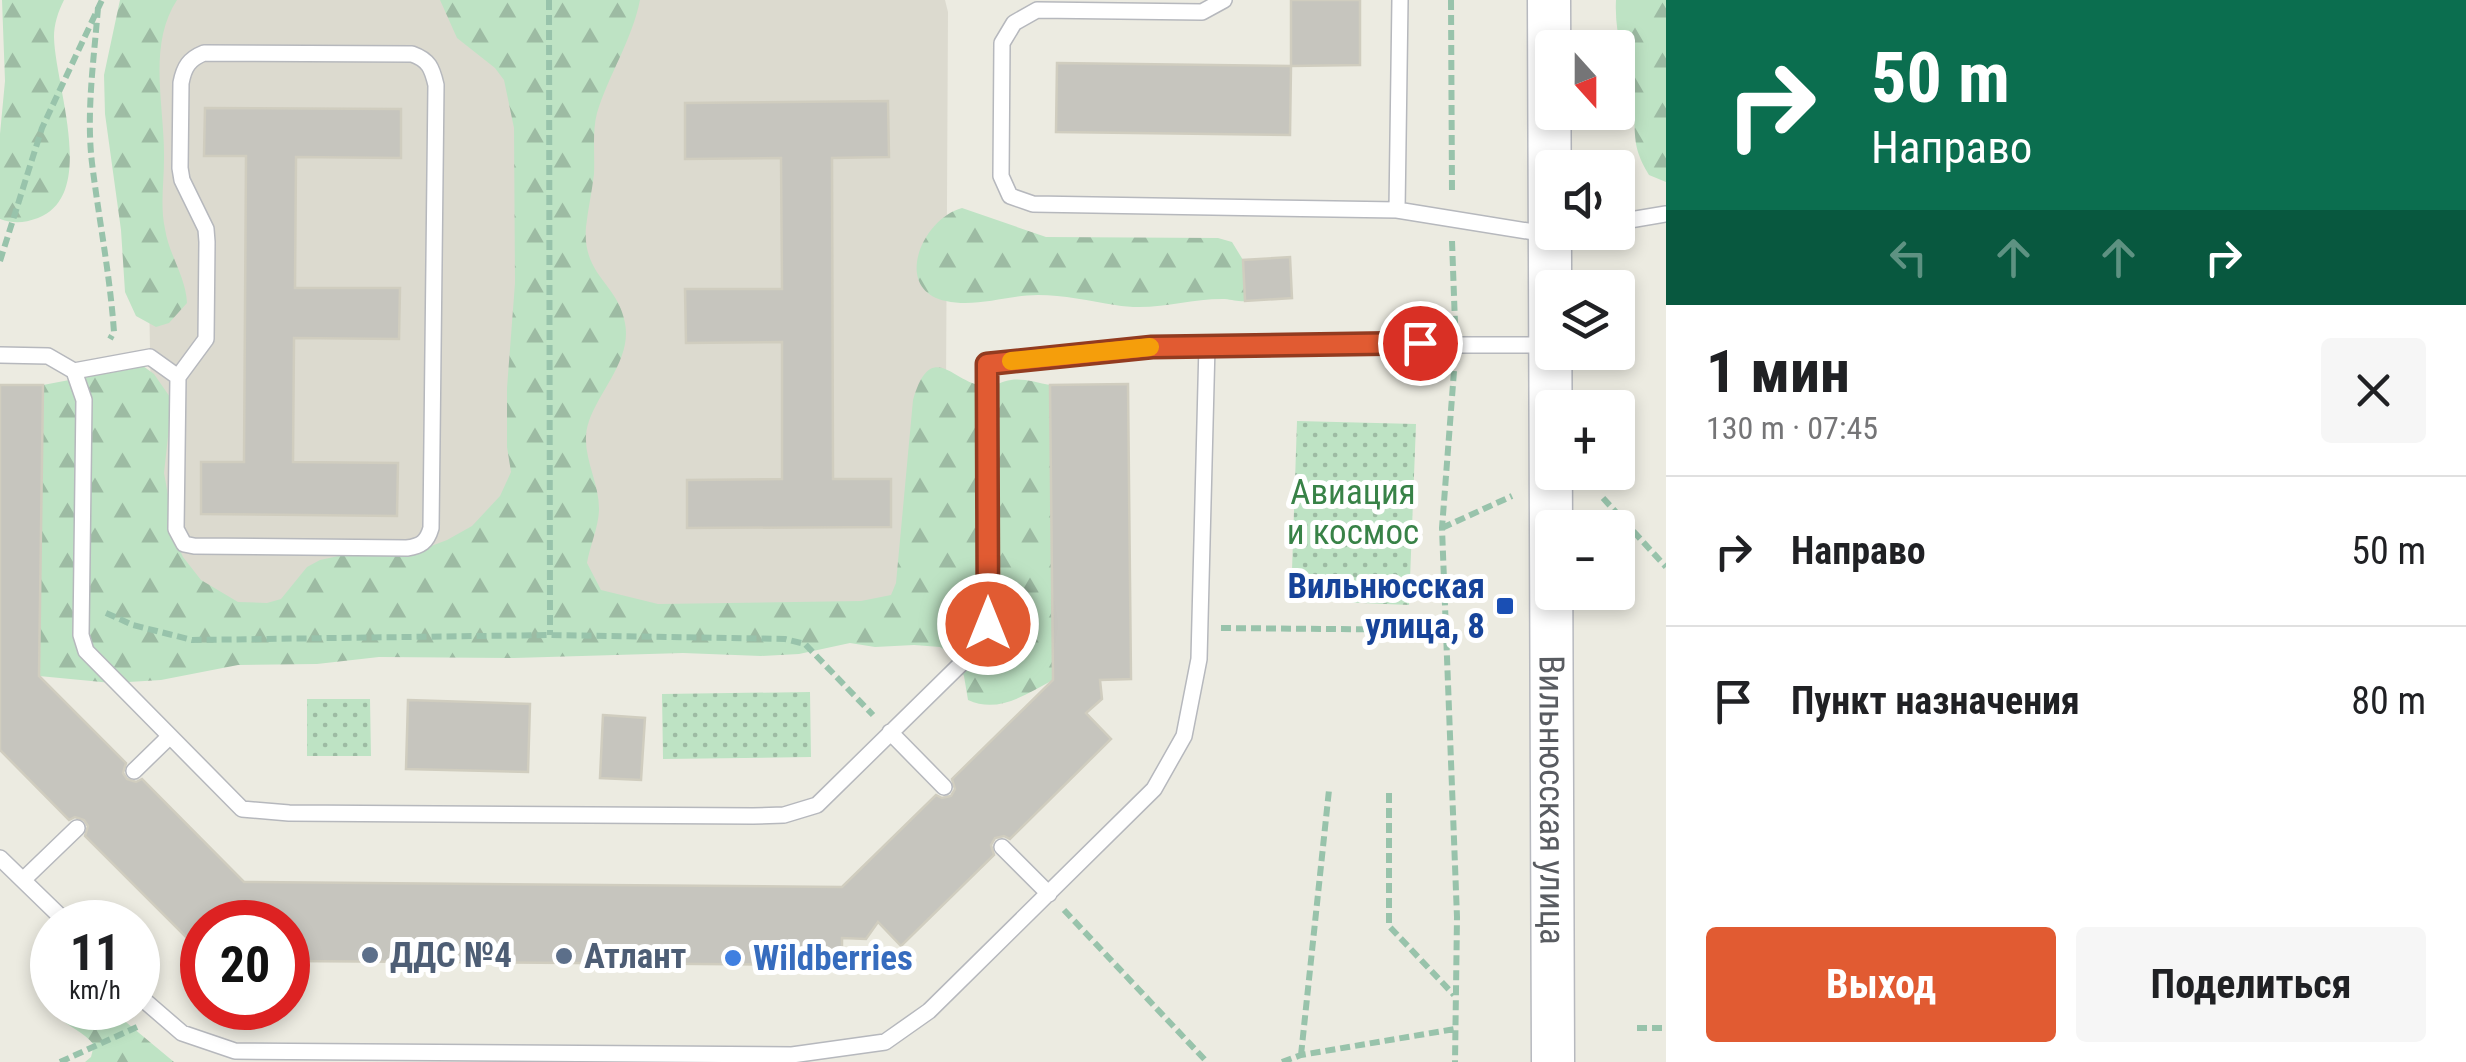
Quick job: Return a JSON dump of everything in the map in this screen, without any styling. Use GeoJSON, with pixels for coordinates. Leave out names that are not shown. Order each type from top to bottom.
{"type":"FeatureCollection","features":[{"type":"Feature","properties":{"kind":"street","name":"Вильнюсская улица"},"geometry":{"type":"LineString","coordinates":[[1549,0],[1553,150]]}},
{"type":"Feature","properties":{"kind":"street","name":"Вильнюсская улица"},"geometry":{"type":"LineString","coordinates":[[1550,370],[1553,1062]]}},
{"type":"Feature","properties":{"kind":"lane"},"geometry":{"type":"LineString","coordinates":[[1224,0],[1202,12],[1037,10],[1014,22],[1002,43],[1001,176],[1010,196],[1033,204],[1397,210],[1535,230]]}},
{"type":"Feature","properties":{"kind":"lane"},"geometry":{"type":"LineString","coordinates":[[1397,210],[1400,0]]}},
{"type":"Feature","properties":{"kind":"lane"},"geometry":{"type":"LineString","coordinates":[[204,52],[412,54],[424,58],[432,68],[436,85],[428,538],[419,546],[407,548],[184,544],[176,530],[178,378],[206,339],[207,236],[180,168],[181,84],[183,70],[192,58],[204,52]]}},
{"type":"Feature","properties":{"kind":"lane"},"geometry":{"type":"LineString","coordinates":[[1635,219],[1666,214]]}},
{"type":"Feature","properties":{"kind":"lane"},"geometry":{"type":"LineString","coordinates":[[74,371],[84,400],[81,636],[86,651],[242,810],[753,816],[784,815],[817,805],[974,652],[988,624],[987,364],[1207,344],[1535,345]]}},
{"type":"Feature","properties":{"kind":"lane"},"geometry":{"type":"LineString","coordinates":[[161,1016],[182,1033],[236,1051],[792,1055],[884,1042],[929,1011],[1154,790],[1184,736],[1199,659],[1207,344]]}},
{"type":"Feature","properties":{"kind":"lane"},"geometry":{"type":"LineString","coordinates":[[0,356],[48,356],[74,371],[150,357],[178,378]]}},
{"type":"Feature","properties":{"kind":"lane"},"geometry":{"type":"LineString","coordinates":[[890,732],[944,787]]}},
{"type":"Feature","properties":{"kind":"lane"},"geometry":{"type":"LineString","coordinates":[[134,771],[170,736]]}},
{"type":"Feature","properties":{"kind":"lane"},"geometry":{"type":"LineString","coordinates":[[24,880],[76,828]]}},
{"type":"Feature","properties":{"kind":"lane"},"geometry":{"type":"LineString","coordinates":[[1002,847],[1049,894]]}},
{"type":"Feature","properties":{"kind":"lane"},"geometry":{"type":"LineString","coordinates":[[0,858],[44,900]]}},
{"type":"Feature","properties":{"kind":"path"},"geometry":{"type":"LineString","coordinates":[[548,0],[550,634]]}},
{"type":"Feature","properties":{"kind":"path"},"geometry":{"type":"LineString","coordinates":[[1451,0],[1456,343],[1442,528],[1457,917],[1454,1062]]}},
{"type":"Feature","properties":{"kind":"path"},"geometry":{"type":"LineString","coordinates":[[0,261],[42,128],[100,4]]}},
{"type":"Feature","properties":{"kind":"path"},"geometry":{"type":"LineString","coordinates":[[74,371],[103,349],[114,332],[110,277],[92,162],[90,115],[100,4]]}},
{"type":"Feature","properties":{"kind":"path"},"geometry":{"type":"LineString","coordinates":[[1442,528],[1513,495]]}},
{"type":"Feature","properties":{"kind":"path"},"geometry":{"type":"LineString","coordinates":[[1603,498],[1666,567]]}},
{"type":"Feature","properties":{"kind":"path"},"geometry":{"type":"LineString","coordinates":[[82,602],[133,625],[192,640],[550,634],[785,638],[805,644],[890,732]]}},
{"type":"Feature","properties":{"kind":"path"},"geometry":{"type":"LineString","coordinates":[[1200,628],[1444,630]]}},
{"type":"Feature","properties":{"kind":"path"},"geometry":{"type":"LineString","coordinates":[[1301,1055],[1329,790]]}},
{"type":"Feature","properties":{"kind":"path"},"geometry":{"type":"LineString","coordinates":[[1389,793],[1388,926],[1455,996]]}},
{"type":"Feature","properties":{"kind":"path"},"geometry":{"type":"LineString","coordinates":[[1049,894],[1206,1062]]}},
{"type":"Feature","properties":{"kind":"path"},"geometry":{"type":"LineString","coordinates":[[60,1062],[161,1016]]}},
{"type":"Feature","properties":{"kind":"path"},"geometry":{"type":"LineString","coordinates":[[1637,1028],[1666,1028]]}},
{"type":"Feature","properties":{"kind":"path"},"geometry":{"type":"LineString","coordinates":[[1282,1062],[1301,1055],[1455,1029]]}},
{"type":"Feature","properties":{"kind":"shaded area"},"geometry":{"type":"Polygon","coordinates":[[[144,0],[531,0],[532,604],[215,630],[154,583],[144,0]]]}},
{"type":"Feature","properties":{"kind":"shaded area"},"geometry":{"type":"Polygon","coordinates":[[[567,0],[945,0],[945,579],[929,608],[585,621],[567,0]]]}},
{"type":"Feature","properties":{"kind":"green space"},"geometry":{"type":"Polygon","coordinates":[[[2,0],[64,0],[54,37],[69,137],[66,187],[56,206],[38,218],[19,222],[0,219],[0,134],[5,81],[2,0]]]}},
{"type":"Feature","properties":{"kind":"green space"},"geometry":{"type":"Polygon","coordinates":[[[120,0],[177,0],[162,37],[160,57],[163,211],[167,239],[187,303],[169,323],[156,327],[136,316],[125,292],[105,114],[104,75],[120,0]]]}},
{"type":"Feature","properties":{"kind":"green space"},"geometry":{"type":"Polygon","coordinates":[[[440,0],[640,0],[597,113],[586,227],[589,257],[621,309],[626,336],[620,362],[586,432],[599,511],[587,563],[601,590],[658,604],[861,601],[891,595],[896,583],[913,400],[920,381],[936,367],[987,386],[1011,380],[1030,381],[1050,385],[1053,680],[1012,701],[979,704],[968,700],[964,676],[952,654],[940,647],[850,643],[799,654],[761,656],[683,653],[379,657],[317,664],[238,665],[161,680],[112,683],[39,676],[43,385],[143,366],[154,374],[172,400],[164,473],[177,544],[201,580],[238,602],[267,603],[281,599],[307,567],[320,560],[361,551],[418,551],[447,540],[472,526],[500,496],[511,472],[507,388],[515,283],[514,128],[504,80],[457,38],[440,0]]]}},
{"type":"Feature","properties":{"kind":"green space"},"geometry":{"type":"Polygon","coordinates":[[[1616,0],[1666,0],[1666,182],[1649,175],[1639,154],[1634,130],[1635,30],[1618,30],[1616,0]]]}},
{"type":"Feature","properties":{"kind":"green space"},"geometry":{"type":"Polygon","coordinates":[[[962,208],[1046,237],[1218,238],[1232,242],[1243,260],[1245,301],[1225,299],[1143,307],[1047,295],[969,303],[946,301],[929,294],[920,283],[919,254],[935,225],[962,208]]]}},
{"type":"Feature","properties":{"kind":"green space","name":"Авиация и космос"},"geometry":{"type":"Polygon","coordinates":[[[1297,421],[1416,424],[1409,605],[1291,600],[1297,421]]]}},
{"type":"Feature","properties":{"kind":"green space"},"geometry":{"type":"Polygon","coordinates":[[[810,692],[811,757],[663,759],[662,694],[810,692]]]}},
{"type":"Feature","properties":{"kind":"green space"},"geometry":{"type":"Polygon","coordinates":[[[307,699],[370,699],[371,756],[307,756],[307,699]]]}},
{"type":"Feature","properties":{"kind":"green space"},"geometry":{"type":"Polygon","coordinates":[[[76,1030],[135,1030],[174,1062],[85,1062],[94,1045],[76,1030]]]}},
{"type":"Feature","properties":{"kind":"building"},"geometry":{"type":"Polygon","coordinates":[[[1291,0],[1360,0],[1360,65],[1291,66],[1291,0]]]}},
{"type":"Feature","properties":{"kind":"building"},"geometry":{"type":"Polygon","coordinates":[[[1057,63],[1291,66],[1290,135],[1056,132],[1057,63]]]}},
{"type":"Feature","properties":{"kind":"building"},"geometry":{"type":"Polygon","coordinates":[[[888,101],[889,157],[832,158],[833,479],[891,479],[891,527],[687,528],[687,480],[782,479],[782,342],[686,343],[685,289],[782,289],[781,158],[685,159],[685,103],[888,101]]]}},
{"type":"Feature","properties":{"kind":"building"},"geometry":{"type":"Polygon","coordinates":[[[205,108],[401,109],[401,158],[296,157],[295,288],[400,288],[399,339],[294,338],[293,462],[398,463],[397,516],[201,514],[201,462],[244,462],[246,156],[204,156],[205,108]]]}},
{"type":"Feature","properties":{"kind":"building"},"geometry":{"type":"Polygon","coordinates":[[[1290,257],[1292,298],[1245,301],[1243,260],[1290,257]]]}},
{"type":"Feature","properties":{"kind":"building"},"geometry":{"type":"Polygon","coordinates":[[[1128,384],[1131,679],[1100,680],[1102,699],[1086,713],[1111,739],[1010,839],[995,838],[991,845],[994,855],[901,946],[878,922],[866,939],[842,938],[842,965],[310,961],[310,900],[180,900],[180,931],[160,911],[160,900],[149,900],[85,836],[88,826],[84,820],[69,820],[0,750],[0,385],[43,385],[39,676],[126,763],[123,773],[127,779],[142,779],[244,882],[842,887],[936,795],[951,796],[955,789],[952,779],[1053,680],[1050,385],[1128,384]]]}},
{"type":"Feature","properties":{"kind":"building"},"geometry":{"type":"Polygon","coordinates":[[[408,700],[530,704],[528,772],[406,769],[408,700]]]}},
{"type":"Feature","properties":{"kind":"building"},"geometry":{"type":"Polygon","coordinates":[[[603,715],[645,718],[641,780],[600,778],[603,715]]]}},
{"type":"Feature","properties":{"kind":"slow traffic"},"geometry":{"type":"LineString","coordinates":[[1011,361],[1150,347]]}},
{"type":"Feature","properties":{"kind":"place","name":"Вильнюсская улица, 8"},"geometry":{"type":"Point","coordinates":[1505,606]}},
{"type":"Feature","properties":{"kind":"place","name":"ДДС №4"},"geometry":{"type":"Point","coordinates":[370,955]}},
{"type":"Feature","properties":{"kind":"place","name":"Атлант"},"geometry":{"type":"Point","coordinates":[564,956]}},
{"type":"Feature","properties":{"kind":"place","name":"Wildberries"},"geometry":{"type":"Point","coordinates":[733,958]}},
{"type":"Feature","properties":{"kind":"route"},"geometry":{"type":"LineString","coordinates":[[988,624],[987,364],[1207,344],[1420,343]]}}]}
